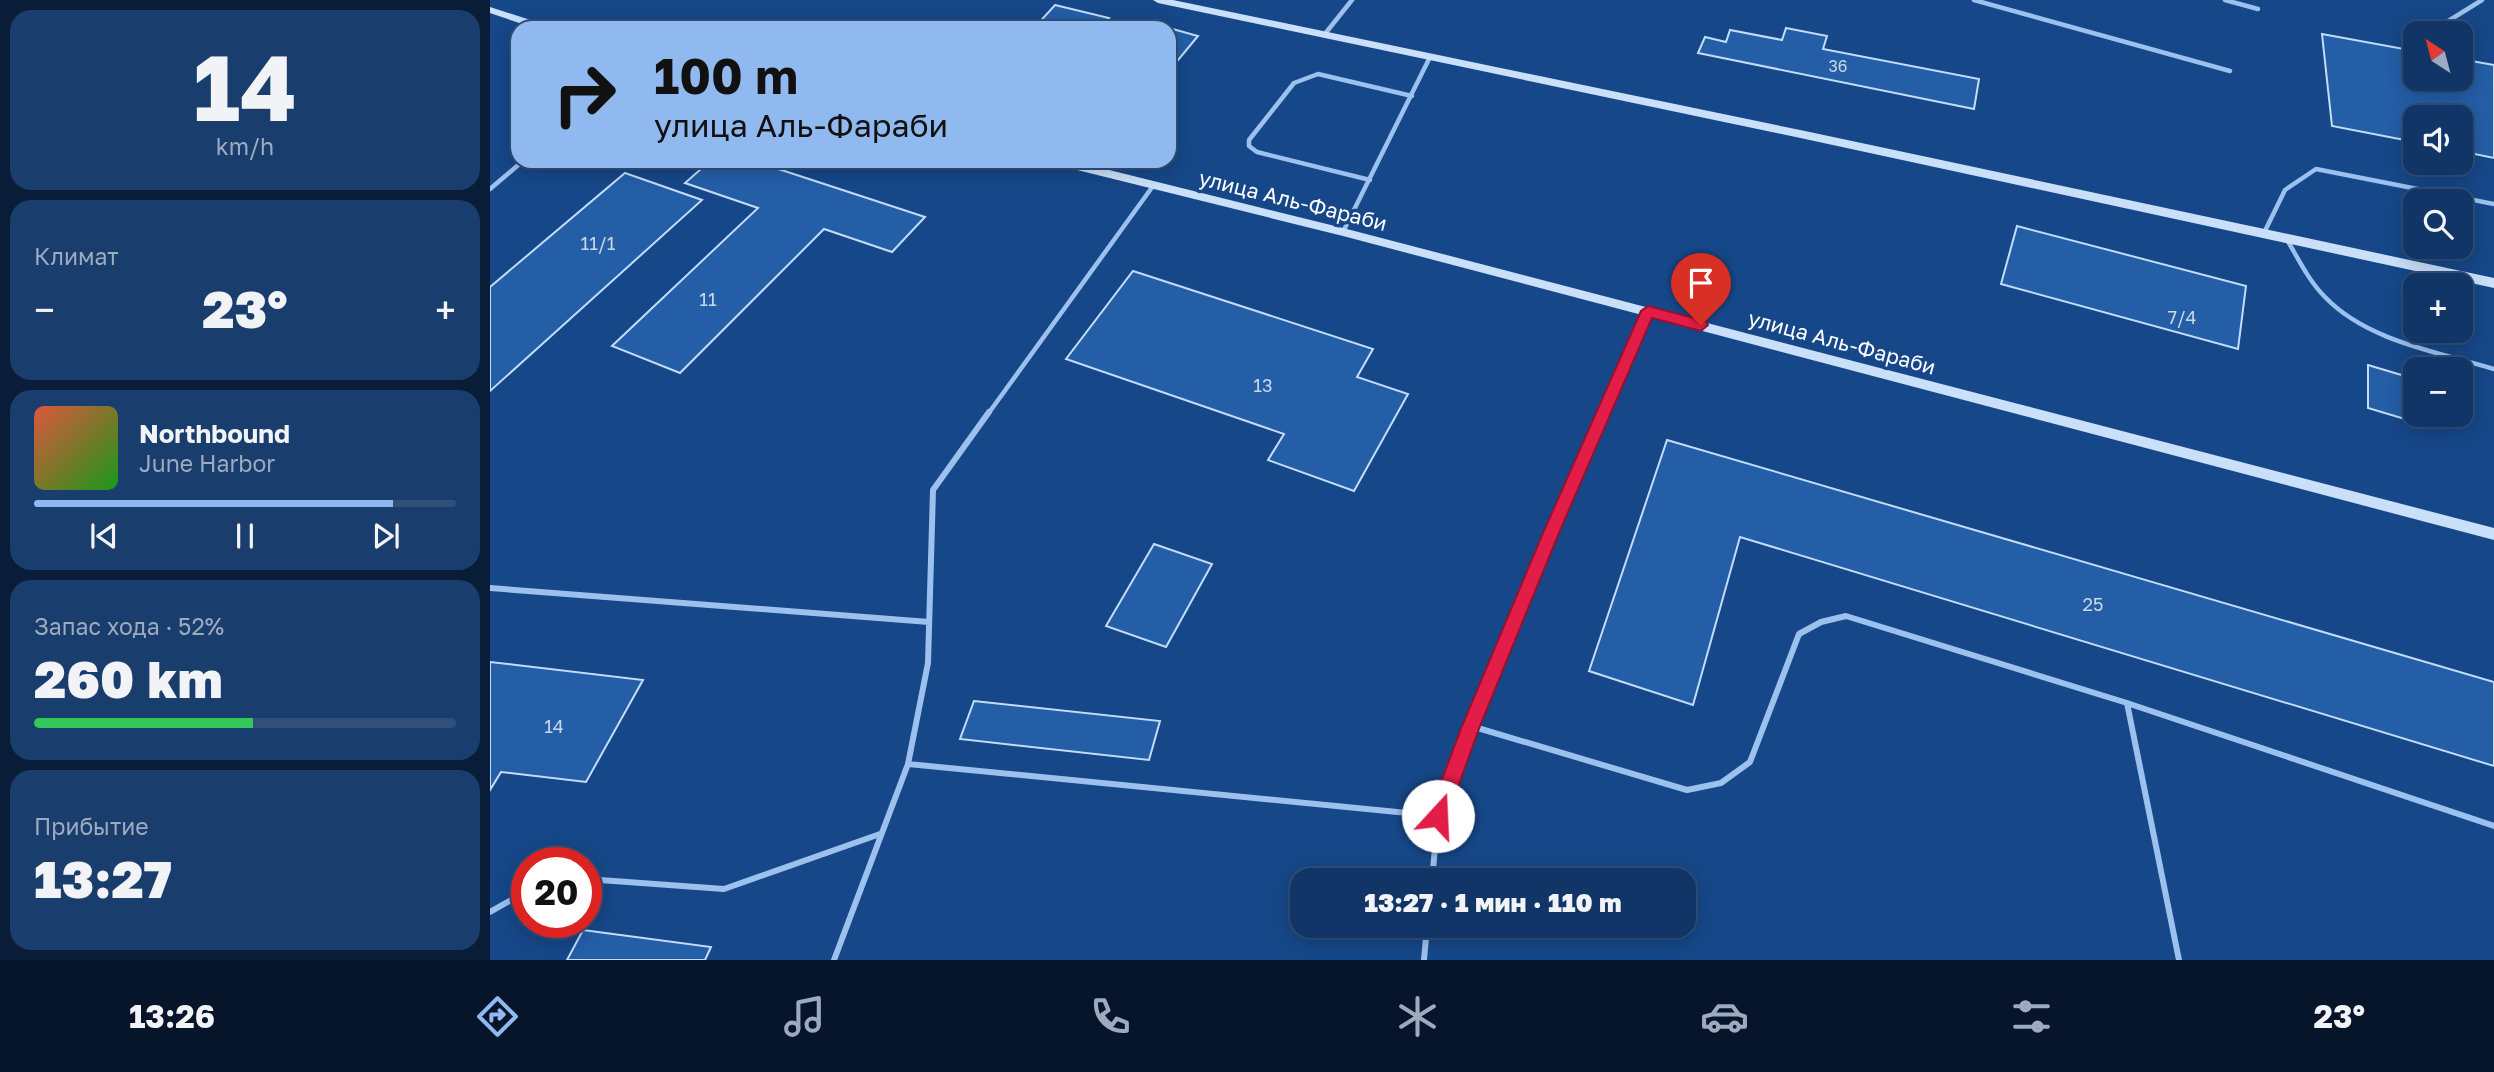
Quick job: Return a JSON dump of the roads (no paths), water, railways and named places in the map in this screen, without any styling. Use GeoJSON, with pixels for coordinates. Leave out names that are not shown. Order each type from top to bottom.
{"type":"FeatureCollection","features":[{"type":"Feature","properties":{"kind":"main road"},"geometry":{"type":"LineString","coordinates":[[1158,0],[2494,283]]}},
{"type":"Feature","properties":{"kind":"main road"},"geometry":{"type":"LineString","coordinates":[[490,10],[524,21]]}},
{"type":"Feature","properties":{"kind":"main road","name":"улица Аль-Фараби"},"geometry":{"type":"LineString","coordinates":[[1084,168],[1648,311],[2494,534]]}},
{"type":"Feature","properties":{"kind":"lane"},"geometry":{"type":"LineString","coordinates":[[1324,35],[1352,0]]}},
{"type":"Feature","properties":{"kind":"lane"},"geometry":{"type":"LineString","coordinates":[[1974,0],[2230,71]]}},
{"type":"Feature","properties":{"kind":"lane"},"geometry":{"type":"LineString","coordinates":[[2225,0],[2258,9]]}},
{"type":"Feature","properties":{"kind":"lane"},"geometry":{"type":"LineString","coordinates":[[2448,21],[2482,0]]}},
{"type":"Feature","properties":{"kind":"lane"},"geometry":{"type":"LineString","coordinates":[[1343,232],[1430,57]]}},
{"type":"Feature","properties":{"kind":"lane"},"geometry":{"type":"LineString","coordinates":[[1370,180],[1257,152],[1249,146],[1249,140],[1294,83],[1318,74],[1412,96]]}},
{"type":"Feature","properties":{"kind":"lane"},"geometry":{"type":"LineString","coordinates":[[490,189],[515,168]]}},
{"type":"Feature","properties":{"kind":"lane"},"geometry":{"type":"LineString","coordinates":[[2264,233],[2285,190],[2316,169],[2494,204]]}},
{"type":"Feature","properties":{"kind":"lane"},"geometry":{"type":"LineString","coordinates":[[834,960],[908,764],[928,663],[933,490],[1153,186]]}},
{"type":"Feature","properties":{"kind":"lane"},"geometry":{"type":"LineString","coordinates":[[2286,238],[2312,282],[2332,304],[2372,330],[2494,369]]}},
{"type":"Feature","properties":{"kind":"lane"},"geometry":{"type":"LineString","coordinates":[[1433,868],[1438,816],[1471,726],[1648,311]]}},
{"type":"Feature","properties":{"kind":"lane"},"geometry":{"type":"LineString","coordinates":[[490,588],[929,622]]}},
{"type":"Feature","properties":{"kind":"lane"},"geometry":{"type":"LineString","coordinates":[[1471,726],[1687,790],[1721,783],[1750,762],[1799,634],[1821,622],[1846,616],[2127,703],[2494,826]]}},
{"type":"Feature","properties":{"kind":"lane"},"geometry":{"type":"LineString","coordinates":[[2127,703],[2179,960]]}},
{"type":"Feature","properties":{"kind":"lane"},"geometry":{"type":"LineString","coordinates":[[908,764],[1438,816]]}},
{"type":"Feature","properties":{"kind":"lane"},"geometry":{"type":"LineString","coordinates":[[602,881],[724,889],[880,834]]}},
{"type":"Feature","properties":{"kind":"lane"},"geometry":{"type":"LineString","coordinates":[[490,912],[511,900]]}},
{"type":"Feature","properties":{"kind":"lane"},"geometry":{"type":"LineString","coordinates":[[1424,960],[1426,938]]}}]}
